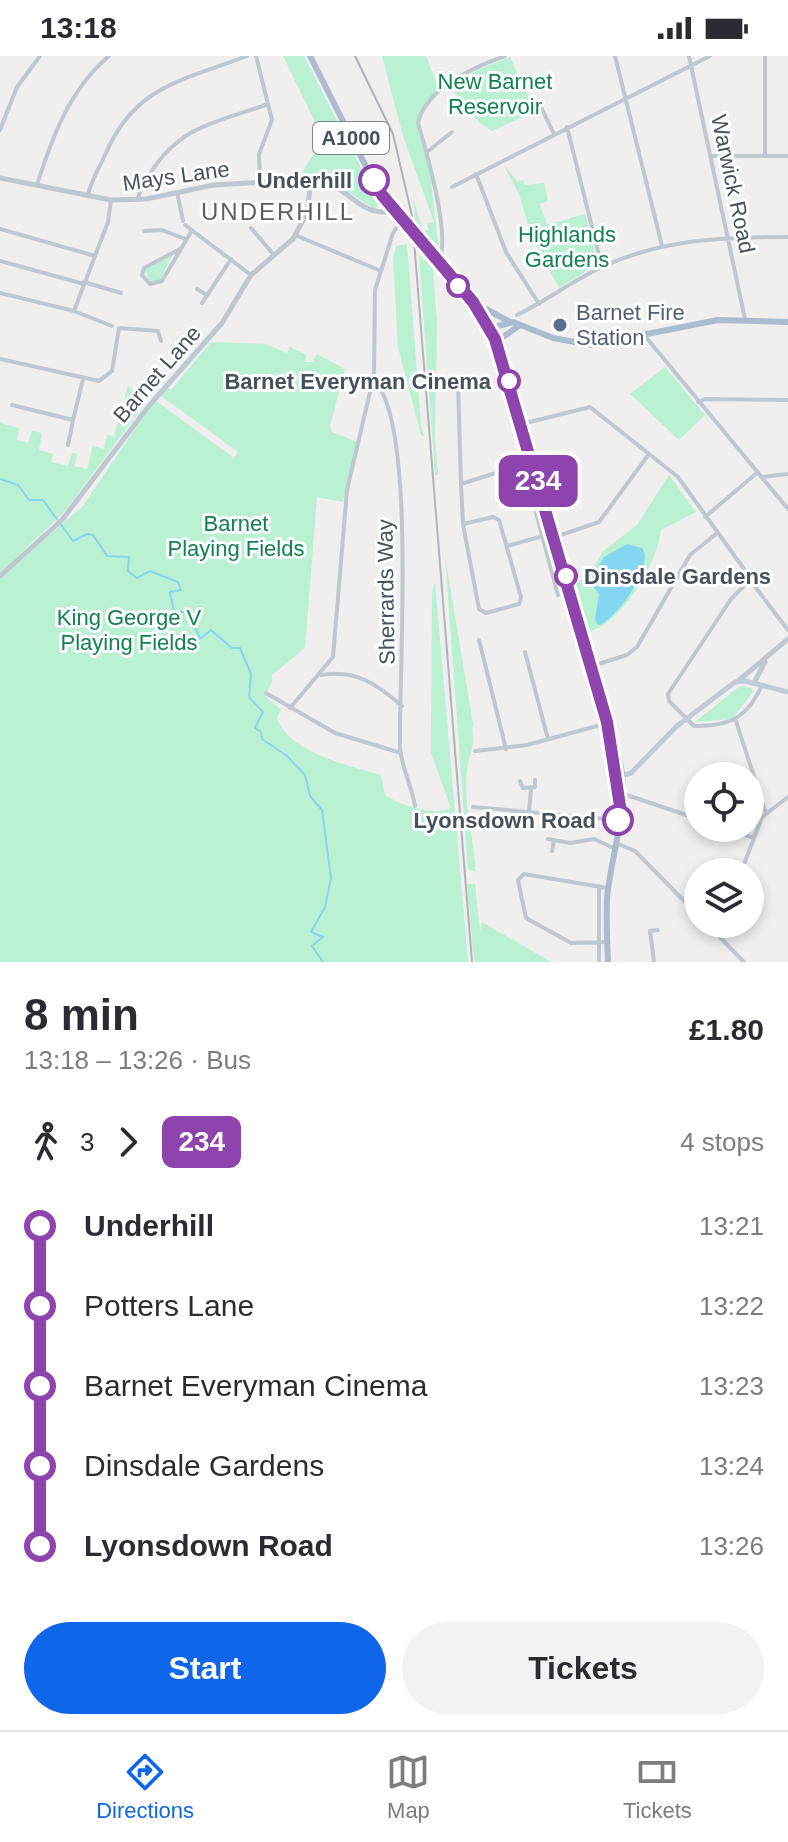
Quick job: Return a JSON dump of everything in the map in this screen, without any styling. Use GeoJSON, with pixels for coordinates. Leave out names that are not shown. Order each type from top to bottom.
{"type":"FeatureCollection","features":[{"type":"Feature","properties":{"kind":"main road","name":"A1000"},"geometry":{"type":"LineString","coordinates":[[310,56],[388,208],[473,302],[496,342],[592,666],[619,774],[620,806],[603,942],[608,962]]}},
{"type":"Feature","properties":{"kind":"main road"},"geometry":{"type":"LineString","coordinates":[[473,302],[510,322],[581,344],[645,336],[718,320],[788,322]]}},
{"type":"Feature","properties":{"kind":"main road"},"geometry":{"type":"LineString","coordinates":[[490,328],[510,322]]}},
{"type":"Feature","properties":{"kind":"main road"},"geometry":{"type":"LineString","coordinates":[[496,342],[520,325]]}},
{"type":"Feature","properties":{"kind":"main road"},"geometry":{"type":"LineString","coordinates":[[619,774],[634,769],[686,719],[738,681],[788,692]]}},
{"type":"Feature","properties":{"kind":"street"},"geometry":{"type":"LineString","coordinates":[[37,187],[55,133],[75,96],[109,56]]}},
{"type":"Feature","properties":{"kind":"street"},"geometry":{"type":"LineString","coordinates":[[88,198],[112,137],[136,104],[166,87],[247,56]]}},
{"type":"Feature","properties":{"kind":"street"},"geometry":{"type":"LineString","coordinates":[[256,56],[272,120],[259,154],[260,182]]}},
{"type":"Feature","properties":{"kind":"street"},"geometry":{"type":"LineString","coordinates":[[437,262],[442,249],[427,152],[418,123],[429,103],[468,71],[505,56]]}},
{"type":"Feature","properties":{"kind":"street"},"geometry":{"type":"LineString","coordinates":[[615,56],[662,246]]}},
{"type":"Feature","properties":{"kind":"street","name":"Warwick Road"},"geometry":{"type":"LineString","coordinates":[[689,56],[745,319]]}},
{"type":"Feature","properties":{"kind":"street"},"geometry":{"type":"LineString","coordinates":[[452,187],[710,56]]}},
{"type":"Feature","properties":{"kind":"street"},"geometry":{"type":"LineString","coordinates":[[765,56],[765,156]]}},
{"type":"Feature","properties":{"kind":"street"},"geometry":{"type":"LineString","coordinates":[[0,130],[17,87],[37,57]]}},
{"type":"Feature","properties":{"kind":"street"},"geometry":{"type":"LineString","coordinates":[[538,101],[554,134]]}},
{"type":"Feature","properties":{"kind":"street"},"geometry":{"type":"LineString","coordinates":[[138,200],[140,190],[160,158],[178,138],[268,104]]}},
{"type":"Feature","properties":{"kind":"street"},"geometry":{"type":"LineString","coordinates":[[567,127],[602,267]]}},
{"type":"Feature","properties":{"kind":"street"},"geometry":{"type":"LineString","coordinates":[[427,152],[452,132]]}},
{"type":"Feature","properties":{"kind":"street"},"geometry":{"type":"LineString","coordinates":[[710,156],[788,156]]}},
{"type":"Feature","properties":{"kind":"street"},"geometry":{"type":"LineString","coordinates":[[476,174],[506,252],[540,304]]}},
{"type":"Feature","properties":{"kind":"street","name":"Mays Lane"},"geometry":{"type":"LineString","coordinates":[[0,178],[88,198],[111,200],[138,200],[260,182],[311,180]]}},
{"type":"Feature","properties":{"kind":"street"},"geometry":{"type":"LineString","coordinates":[[311,180],[331,184],[368,211],[379,213],[388,208]]}},
{"type":"Feature","properties":{"kind":"street","name":"Barnet Lane"},"geometry":{"type":"LineString","coordinates":[[0,576],[61,522],[145,410],[222,323],[251,275],[295,235],[307,213],[311,180]]}},
{"type":"Feature","properties":{"kind":"street"},"geometry":{"type":"LineString","coordinates":[[177,192],[184,223],[191,232],[251,275]]}},
{"type":"Feature","properties":{"kind":"street"},"geometry":{"type":"LineString","coordinates":[[74,311],[108,222],[111,200]]}},
{"type":"Feature","properties":{"kind":"street"},"geometry":{"type":"LineString","coordinates":[[290,708],[333,657],[347,490],[373,380],[374,300],[381,271],[401,222]]}},
{"type":"Feature","properties":{"kind":"street"},"geometry":{"type":"LineString","coordinates":[[251,228],[274,255]]}},
{"type":"Feature","properties":{"kind":"street"},"geometry":{"type":"LineString","coordinates":[[0,229],[95,256]]}},
{"type":"Feature","properties":{"kind":"street"},"geometry":{"type":"LineString","coordinates":[[144,231],[162,230],[185,239]]}},
{"type":"Feature","properties":{"kind":"street"},"geometry":{"type":"LineString","coordinates":[[180,249],[145,267],[143,277],[152,285],[160,283],[191,232]]}},
{"type":"Feature","properties":{"kind":"street"},"geometry":{"type":"LineString","coordinates":[[295,235],[381,271]]}},
{"type":"Feature","properties":{"kind":"street"},"geometry":{"type":"LineString","coordinates":[[517,315],[602,267],[662,246],[728,237],[788,237]]}},
{"type":"Feature","properties":{"kind":"street"},"geometry":{"type":"LineString","coordinates":[[202,303],[231,259]]}},
{"type":"Feature","properties":{"kind":"street"},"geometry":{"type":"LineString","coordinates":[[0,261],[121,293]]}},
{"type":"Feature","properties":{"kind":"street"},"geometry":{"type":"LineString","coordinates":[[197,289],[207,295]]}},
{"type":"Feature","properties":{"kind":"street"},"geometry":{"type":"LineString","coordinates":[[0,293],[74,311],[115,328],[140,327],[158,331],[161,341]]}},
{"type":"Feature","properties":{"kind":"street"},"geometry":{"type":"LineString","coordinates":[[1,359],[99,381],[111,374],[115,328]]}},
{"type":"Feature","properties":{"kind":"street"},"geometry":{"type":"LineString","coordinates":[[645,336],[788,509]]}},
{"type":"Feature","properties":{"kind":"street"},"geometry":{"type":"LineString","coordinates":[[68,445],[83,379]]}},
{"type":"Feature","properties":{"kind":"street","name":"Sherrards Way"},"geometry":{"type":"LineString","coordinates":[[373,380],[380,386],[388,414],[397,465],[403,563],[401,753],[415,806]]}},
{"type":"Feature","properties":{"kind":"street"},"geometry":{"type":"LineString","coordinates":[[458,384],[463,524],[481,612],[521,602],[507,546],[495,517],[463,524]]}},
{"type":"Feature","properties":{"kind":"street"},"geometry":{"type":"LineString","coordinates":[[698,402],[705,399],[788,400]]}},
{"type":"Feature","properties":{"kind":"street"},"geometry":{"type":"LineString","coordinates":[[12,405],[73,420]]}},
{"type":"Feature","properties":{"kind":"street"},"geometry":{"type":"LineString","coordinates":[[522,424],[587,406],[649,454],[678,477],[748,581],[788,630]]}},
{"type":"Feature","properties":{"kind":"street"},"geometry":{"type":"LineString","coordinates":[[555,537],[599,522],[649,454]]}},
{"type":"Feature","properties":{"kind":"street"},"geometry":{"type":"LineString","coordinates":[[461,484],[532,461]]}},
{"type":"Feature","properties":{"kind":"street"},"geometry":{"type":"LineString","coordinates":[[523,464],[558,595]]}},
{"type":"Feature","properties":{"kind":"street"},"geometry":{"type":"LineString","coordinates":[[705,517],[760,475],[788,474]]}},
{"type":"Feature","properties":{"kind":"street"},"geometry":{"type":"LineString","coordinates":[[535,506],[544,503]]}},
{"type":"Feature","properties":{"kind":"street"},"geometry":{"type":"LineString","coordinates":[[592,666],[627,655],[637,647],[690,555],[717,533]]}},
{"type":"Feature","properties":{"kind":"street"},"geometry":{"type":"LineString","coordinates":[[507,546],[544,535]]}},
{"type":"Feature","properties":{"kind":"street"},"geometry":{"type":"LineString","coordinates":[[550,556],[559,553]]}},
{"type":"Feature","properties":{"kind":"street"},"geometry":{"type":"LineString","coordinates":[[748,581],[731,599],[667,699],[694,726],[723,725],[736,721],[764,686],[762,668]]}},
{"type":"Feature","properties":{"kind":"street"},"geometry":{"type":"LineString","coordinates":[[479,640],[506,749]]}},
{"type":"Feature","properties":{"kind":"street"},"geometry":{"type":"LineString","coordinates":[[738,681],[787,642]]}},
{"type":"Feature","properties":{"kind":"street"},"geometry":{"type":"LineString","coordinates":[[525,652],[548,739]]}},
{"type":"Feature","properties":{"kind":"street"},"geometry":{"type":"LineString","coordinates":[[752,682],[765,661]]}},
{"type":"Feature","properties":{"kind":"street"},"geometry":{"type":"LineString","coordinates":[[752,682],[754,667]]}},
{"type":"Feature","properties":{"kind":"street"},"geometry":{"type":"LineString","coordinates":[[318,675],[342,673],[364,678],[403,707]]}},
{"type":"Feature","properties":{"kind":"street"},"geometry":{"type":"LineString","coordinates":[[266,693],[335,733],[401,753]]}},
{"type":"Feature","properties":{"kind":"street"},"geometry":{"type":"LineString","coordinates":[[736,721],[765,811],[788,797]]}},
{"type":"Feature","properties":{"kind":"street"},"geometry":{"type":"LineString","coordinates":[[475,751],[506,749],[608,723]]}},
{"type":"Feature","properties":{"kind":"street"},"geometry":{"type":"LineString","coordinates":[[529,812],[535,780]]}},
{"type":"Feature","properties":{"kind":"street"},"geometry":{"type":"LineString","coordinates":[[520,781],[523,788],[531,789]]}},
{"type":"Feature","properties":{"kind":"street"},"geometry":{"type":"LineString","coordinates":[[620,793],[684,814]]}},
{"type":"Feature","properties":{"kind":"street"},"geometry":{"type":"LineString","coordinates":[[473,807],[618,820]]}},
{"type":"Feature","properties":{"kind":"street"},"geometry":{"type":"LineString","coordinates":[[552,851],[551,839],[570,843],[594,839],[635,851],[684,901]]}},
{"type":"Feature","properties":{"kind":"street"},"geometry":{"type":"LineString","coordinates":[[603,942],[571,943],[526,918],[518,880],[524,874],[609,888]]}},
{"type":"Feature","properties":{"kind":"street"},"geometry":{"type":"LineString","coordinates":[[599,886],[603,942],[599,962]]}},
{"type":"Feature","properties":{"kind":"street"},"geometry":{"type":"LineString","coordinates":[[654,962],[650,931],[658,930]]}},
{"type":"Feature","properties":{"kind":"street"},"geometry":{"type":"LineString","coordinates":[[721,938],[744,962]]}},
{"type":"Feature","properties":{"kind":"green space"},"geometry":{"type":"Polygon","coordinates":[[[283,56],[304,56],[379,203],[375,209],[328,179],[302,173],[319,145],[320,132],[283,56]]]}},
{"type":"Feature","properties":{"kind":"green space"},"geometry":{"type":"Polygon","coordinates":[[[382,56],[426,56],[439,89],[421,111],[417,125],[430,172],[439,251],[434,250],[416,231],[413,197],[423,231],[429,230],[427,223],[434,222],[403,136],[382,56]]]}},
{"type":"Feature","properties":{"kind":"green space","name":"New Barnet Reservoir"},"geometry":{"type":"Polygon","coordinates":[[[510,57],[526,92],[540,109],[492,131],[480,123],[451,88],[475,71],[510,57]]]}},
{"type":"Feature","properties":{"kind":"green space","name":"Highlands Gardens"},"geometry":{"type":"Polygon","coordinates":[[[503,164],[518,182],[523,180],[525,185],[544,183],[548,201],[540,204],[547,225],[585,214],[595,252],[594,260],[585,272],[559,288],[532,237],[519,194],[503,164]]]}},
{"type":"Feature","properties":{"kind":"green space"},"geometry":{"type":"Polygon","coordinates":[[[407,244],[424,436],[421,435],[398,347],[393,258],[396,246],[407,244]]]}},
{"type":"Feature","properties":{"kind":"green space"},"geometry":{"type":"Polygon","coordinates":[[[419,254],[433,269],[437,325],[435,437],[438,475],[435,475],[419,254]]]}},
{"type":"Feature","properties":{"kind":"green space"},"geometry":{"type":"Polygon","coordinates":[[[172,255],[160,281],[150,282],[145,270],[172,255]]]}},
{"type":"Feature","properties":{"kind":"green space"},"geometry":{"type":"Polygon","coordinates":[[[211,342],[266,344],[287,353],[290,347],[307,355],[304,362],[312,362],[317,354],[345,369],[330,426],[332,432],[357,442],[343,502],[317,497],[305,648],[272,675],[265,696],[281,710],[277,718],[283,730],[307,749],[381,775],[385,795],[418,809],[435,811],[451,808],[431,753],[432,591],[435,582],[468,962],[0,962],[0,577],[82,507],[155,400],[234,458],[238,452],[161,396],[168,388],[171,390],[211,342]]]}},
{"type":"Feature","properties":{"kind":"green space"},"geometry":{"type":"Polygon","coordinates":[[[665,367],[705,415],[679,440],[630,394],[665,367]]]}},
{"type":"Feature","properties":{"kind":"green space"},"geometry":{"type":"Polygon","coordinates":[[[128,386],[147,401],[65,511],[0,573],[0,423],[19,428],[17,440],[28,443],[32,431],[42,433],[39,450],[53,454],[51,462],[68,466],[72,453],[77,454],[75,466],[87,469],[93,446],[104,449],[107,435],[114,436],[128,386]]]}},
{"type":"Feature","properties":{"kind":"green space"},"geometry":{"type":"Polygon","coordinates":[[[669,475],[696,512],[661,530],[653,559],[636,590],[614,617],[589,632],[576,584],[591,571],[603,551],[637,525],[669,475]]]}},
{"type":"Feature","properties":{"kind":"green space"},"geometry":{"type":"Polygon","coordinates":[[[445,556],[473,724],[466,794],[476,872],[468,869],[445,556]]]}},
{"type":"Feature","properties":{"kind":"green space"},"geometry":{"type":"Polygon","coordinates":[[[740,686],[751,688],[753,692],[732,719],[695,722],[740,686]]]}},
{"type":"Feature","properties":{"kind":"green space"},"geometry":{"type":"Polygon","coordinates":[[[467,884],[475,884],[480,931],[482,922],[551,962],[474,962],[467,884]]]}},
{"type":"Feature","properties":{"kind":"water"},"geometry":{"type":"Polygon","coordinates":[[[627,544],[642,548],[645,557],[643,568],[622,605],[598,625],[595,619],[599,594],[589,581],[604,557],[627,544]]]}},
{"type":"Feature","properties":{"kind":"waterway"},"geometry":{"type":"LineString","coordinates":[[0,479],[18,485],[29,500],[43,500],[73,541],[87,534],[93,535],[107,556],[129,557],[128,571],[137,578],[150,571],[178,582],[181,590],[170,592],[174,612],[189,612],[200,639],[211,630],[232,648],[240,648],[251,674],[249,697],[263,712],[255,728],[261,732],[262,739],[287,756],[305,775],[310,796],[322,810],[331,878],[325,907],[311,932],[323,937],[312,946],[323,962]]}},
{"type":"Feature","properties":{"kind":"railway"},"geometry":{"type":"LineString","coordinates":[[355,56],[393,134],[412,216],[472,962]]}},
{"type":"Feature","properties":{"kind":"bus line","name":"234"},"geometry":{"type":"LineString","coordinates":[[374,180],[382,195],[473,302],[495,339],[607,722],[617,778],[618,820]]}},
{"type":"Feature","properties":{"kind":"place","name":"Underhill"},"geometry":{"type":"Point","coordinates":[374,180]}},
{"type":"Feature","properties":{"kind":"place","name":"Barnet Fire Station"},"geometry":{"type":"Point","coordinates":[560,325]}},
{"type":"Feature","properties":{"kind":"place","name":"Barnet Everyman Cinema"},"geometry":{"type":"Point","coordinates":[509,381]}},
{"type":"Feature","properties":{"kind":"place","name":"Dinsdale Gardens"},"geometry":{"type":"Point","coordinates":[566,576]}},
{"type":"Feature","properties":{"kind":"place","name":"Lyonsdown Road"},"geometry":{"type":"Point","coordinates":[618,820]}},
{"type":"Feature","properties":{"kind":"district","name":"UNDERHILL"},"geometry":{"type":"Point","coordinates":[278,211]}},
{"type":"Feature","properties":{"kind":"park label","name":"Barnet Playing Fields"},"geometry":{"type":"Point","coordinates":[236,536]}},
{"type":"Feature","properties":{"kind":"park label","name":"King George V Playing Fields"},"geometry":{"type":"Point","coordinates":[129,630]}}]}
